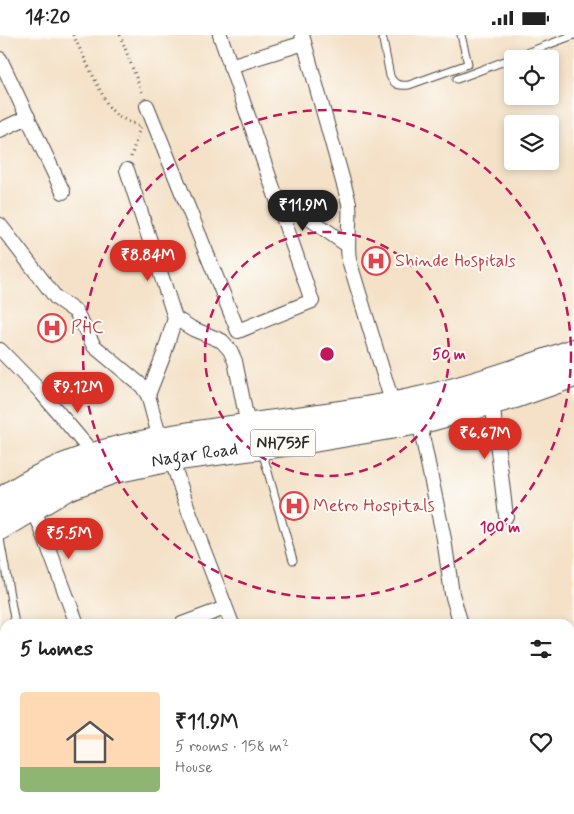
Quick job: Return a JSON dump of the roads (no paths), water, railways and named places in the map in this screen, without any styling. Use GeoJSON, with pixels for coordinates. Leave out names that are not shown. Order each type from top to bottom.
{"type":"FeatureCollection","features":[{"type":"Feature","properties":{"kind":"highway","name":"Nagar Road"},"geometry":{"type":"LineString","coordinates":[[0,502],[15,491],[58,468],[109,450],[166,449],[254,436],[304,420],[415,401],[509,375],[574,352]]}},
{"type":"Feature","properties":{"kind":"highway","name":"Nagar Road"},"geometry":{"type":"LineString","coordinates":[[254,436],[307,440],[419,421],[492,401],[574,374]]}},
{"type":"Feature","properties":{"kind":"highway","name":"Nagar Road"},"geometry":{"type":"LineString","coordinates":[[0,527],[67,487],[166,449]]}},
{"type":"Feature","properties":{"kind":"street"},"geometry":{"type":"LineString","coordinates":[[147,106],[238,331],[312,301],[220,35]]}},
{"type":"Feature","properties":{"kind":"street"},"geometry":{"type":"LineString","coordinates":[[230,66],[303,39],[349,203],[350,219],[347,245],[349,260],[394,405]]}},
{"type":"Feature","properties":{"kind":"street"},"geometry":{"type":"LineString","coordinates":[[0,59],[63,192]]}},
{"type":"Feature","properties":{"kind":"street"},"geometry":{"type":"LineString","coordinates":[[0,130],[28,117]]}},
{"type":"Feature","properties":{"kind":"street"},"geometry":{"type":"LineString","coordinates":[[127,170],[174,318],[164,354],[148,395]]}},
{"type":"Feature","properties":{"kind":"street"},"geometry":{"type":"LineString","coordinates":[[276,195],[347,245]]}},
{"type":"Feature","properties":{"kind":"street"},"geometry":{"type":"LineString","coordinates":[[0,225],[56,298],[76,312],[94,346],[142,386],[148,395],[189,512],[230,619]]}},
{"type":"Feature","properties":{"kind":"street"},"geometry":{"type":"LineString","coordinates":[[174,318],[193,329],[222,341],[230,350],[235,361],[254,436]]}},
{"type":"Feature","properties":{"kind":"street"},"geometry":{"type":"LineString","coordinates":[[0,350],[40,391],[94,455]]}},
{"type":"Feature","properties":{"kind":"street"},"geometry":{"type":"LineString","coordinates":[[492,401],[506,516]]}},
{"type":"Feature","properties":{"kind":"street"},"geometry":{"type":"LineString","coordinates":[[419,421],[444,539],[452,594],[460,619]]}},
{"type":"Feature","properties":{"kind":"street"},"geometry":{"type":"LineString","coordinates":[[33,506],[75,619]]}},
{"type":"Feature","properties":{"kind":"street"},"geometry":{"type":"LineString","coordinates":[[195,619],[225,608]]}},
{"type":"Feature","properties":{"kind":"lane"},"geometry":{"type":"LineString","coordinates":[[382,35],[390,76],[393,82],[400,86],[409,85],[468,64],[461,35]]}},
{"type":"Feature","properties":{"kind":"lane"},"geometry":{"type":"LineString","coordinates":[[457,79],[574,35]]}},
{"type":"Feature","properties":{"kind":"lane"},"geometry":{"type":"LineString","coordinates":[[254,436],[293,559]]}},
{"type":"Feature","properties":{"kind":"lane"},"geometry":{"type":"LineString","coordinates":[[0,539],[14,619]]}},
{"type":"Feature","properties":{"kind":"place","name":"Shinde Hospitals"},"geometry":{"type":"Point","coordinates":[376,261]}},
{"type":"Feature","properties":{"kind":"place","name":"PHC"},"geometry":{"type":"Point","coordinates":[52,328]}},
{"type":"Feature","properties":{"kind":"place","name":"Metro Hospitals"},"geometry":{"type":"Point","coordinates":[294,506]}}]}
